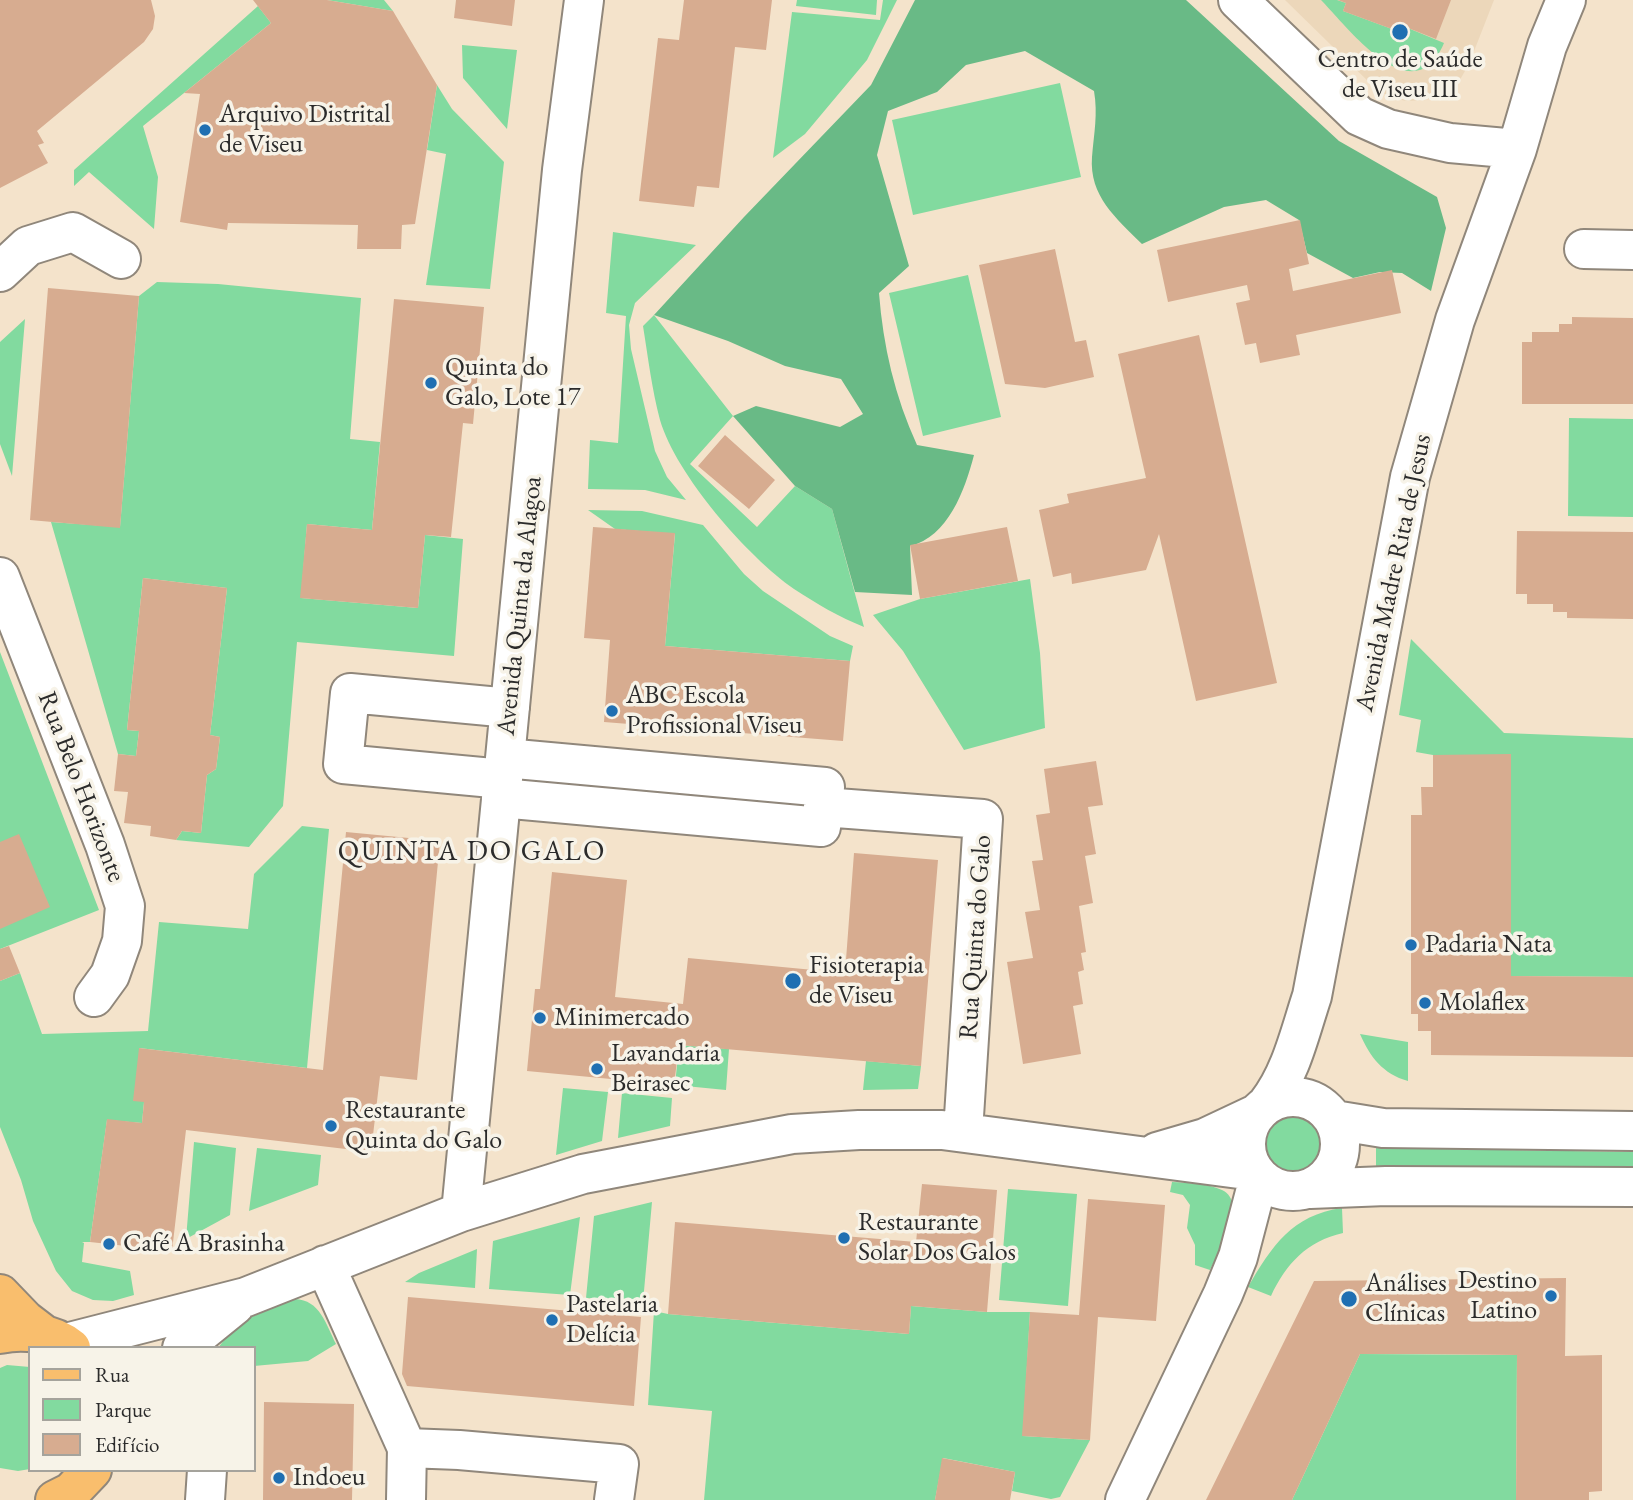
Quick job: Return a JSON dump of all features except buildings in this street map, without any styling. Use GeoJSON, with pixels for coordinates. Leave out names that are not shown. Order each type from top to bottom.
{"type":"FeatureCollection","features":[{"type":"Feature","properties":{"kind":"main road"},"geometry":{"type":"LineString","coordinates":[[0,1294],[24,1320],[60,1341]]}},
{"type":"Feature","properties":{"kind":"main road"},"geometry":{"type":"LineString","coordinates":[[0,1334],[14,1331],[60,1341]]}},
{"type":"Feature","properties":{"kind":"main road"},"geometry":{"type":"LineString","coordinates":[[55,1500],[92,1482]]}},
{"type":"Feature","properties":{"kind":"street","name":"Avenida Quinta da Alagoa"},"geometry":{"type":"LineString","coordinates":[[461,1212],[562,170],[584,0]]}},
{"type":"Feature","properties":{"kind":"street"},"geometry":{"type":"LineString","coordinates":[[1237,0],[1359,116],[1388,129],[1450,143],[1517,149]]}},
{"type":"Feature","properties":{"kind":"street","name":"Avenida Madre Rita de Jesus"},"geometry":{"type":"LineString","coordinates":[[1261,1109],[1276,1093],[1292,1057],[1312,996],[1410,477],[1455,320],[1517,149],[1547,46],[1566,0]]}},
{"type":"Feature","properties":{"kind":"street"},"geometry":{"type":"LineString","coordinates":[[0,272],[28,246],[73,232],[121,259]]}},
{"type":"Feature","properties":{"kind":"street"},"geometry":{"type":"LineString","coordinates":[[1584,249],[1633,250]]}},
{"type":"Feature","properties":{"kind":"street","name":"Rua Belo Horizonte"},"geometry":{"type":"LineString","coordinates":[[0,577],[125,906],[122,941],[110,975],[93,997]]}},
{"type":"Feature","properties":{"kind":"street"},"geometry":{"type":"LineString","coordinates":[[503,778],[343,764],[344,752],[350,693],[510,708]]}},
{"type":"Feature","properties":{"kind":"street","name":"Rua Quinta do Galo"},"geometry":{"type":"LineString","coordinates":[[503,778],[825,787],[823,807],[983,819],[963,1132]]}},
{"type":"Feature","properties":{"kind":"street","name":"Avenida Madre Rita de Jesus"},"geometry":{"type":"LineString","coordinates":[[1312,996],[1319,1085],[1333,1117]]}},
{"type":"Feature","properties":{"kind":"street"},"geometry":{"type":"LineString","coordinates":[[1145,1155],[1205,1138],[1281,1098],[1296,1096],[1310,1100],[1333,1117],[1340,1135],[1340,1151],[1335,1167],[1324,1180],[1307,1189],[1245,1260],[1223,1294]]}},
{"type":"Feature","properties":{"kind":"street"},"geometry":{"type":"LineString","coordinates":[[1125,1500],[1238,1257],[1256,1174],[1247,1157],[1245,1142],[1248,1127],[1261,1109]]}},
{"type":"Feature","properties":{"kind":"street"},"geometry":{"type":"LineString","coordinates":[[1333,1117],[1383,1128],[1633,1131]]}},
{"type":"Feature","properties":{"kind":"street"},"geometry":{"type":"LineString","coordinates":[[60,1341],[246,1297],[461,1212],[583,1174],[792,1134],[859,1130],[963,1132],[1145,1155],[1256,1174],[1277,1189],[1293,1191],[1386,1186],[1633,1187]]}},
{"type":"Feature","properties":{"kind":"street"},"geometry":{"type":"LineString","coordinates":[[325,1265],[407,1448],[406,1500]]}},
{"type":"Feature","properties":{"kind":"street"},"geometry":{"type":"LineString","coordinates":[[185,1346],[246,1297]]}},
{"type":"Feature","properties":{"kind":"street"},"geometry":{"type":"LineString","coordinates":[[407,1448],[619,1464],[614,1500]]}},
{"type":"Feature","properties":{"kind":"street"},"geometry":{"type":"LineString","coordinates":[[205,1500],[207,1472]]}},
{"type":"Feature","properties":{"kind":"shaded area","name":"Centro de Saúde de Viseu III"},"geometry":{"type":"Polygon","coordinates":[[[1285,0],[1494,0],[1461,78],[1439,96],[1406,101],[1390,97],[1376,89],[1285,0]]]}},
{"type":"Feature","properties":{"kind":"green space"},"geometry":{"type":"Polygon","coordinates":[[[327,0],[384,0],[393,11],[327,0]]]}},
{"type":"Feature","properties":{"kind":"green space"},"geometry":{"type":"Polygon","coordinates":[[[797,0],[877,0],[876,15],[796,6],[797,0]]]}},
{"type":"Feature","properties":{"kind":"green space"},"geometry":{"type":"Polygon","coordinates":[[[883,0],[897,0],[867,60],[805,134],[773,158],[792,12],[880,20],[883,0]]]}},
{"type":"Feature","properties":{"kind":"green space"},"geometry":{"type":"Polygon","coordinates":[[[915,0],[1186,0],[1339,141],[1437,197],[1446,228],[1431,291],[1402,273],[1380,272],[1353,278],[1307,253],[1299,220],[1266,200],[1224,207],[1142,244],[1106,205],[1095,183],[1092,171],[1096,116],[1094,91],[1025,51],[966,65],[937,92],[888,111],[877,155],[909,266],[879,293],[891,371],[917,445],[974,455],[960,497],[945,522],[935,533],[910,546],[912,595],[855,592],[832,509],[795,486],[733,416],[756,406],[840,427],[863,414],[841,379],[785,366],[728,341],[654,315],[871,85],[915,0]]]}},
{"type":"Feature","properties":{"kind":"green space"},"geometry":{"type":"Polygon","coordinates":[[[1321,0],[1346,3],[1343,11],[1400,32],[1403,26],[1444,43],[1431,63],[1416,71],[1400,69],[1382,60],[1365,46],[1321,0]]]}},
{"type":"Feature","properties":{"kind":"green space"},"geometry":{"type":"Polygon","coordinates":[[[258,6],[271,23],[143,126],[158,177],[154,229],[89,172],[74,186],[74,170],[258,6]]]}},
{"type":"Feature","properties":{"kind":"green space"},"geometry":{"type":"Polygon","coordinates":[[[462,45],[517,50],[507,129],[463,78],[462,45]]]}},
{"type":"Feature","properties":{"kind":"green space"},"geometry":{"type":"Polygon","coordinates":[[[1060,83],[1081,177],[913,215],[892,120],[1060,83]]]}},
{"type":"Feature","properties":{"kind":"green space"},"geometry":{"type":"Polygon","coordinates":[[[437,85],[452,109],[504,162],[490,289],[426,285],[446,154],[427,150],[437,85]]]}},
{"type":"Feature","properties":{"kind":"green space"},"geometry":{"type":"Polygon","coordinates":[[[613,232],[696,245],[635,303],[629,325],[631,349],[655,451],[667,477],[686,500],[645,490],[588,489],[590,440],[618,443],[626,316],[606,313],[613,232]]]}},
{"type":"Feature","properties":{"kind":"green space"},"geometry":{"type":"Polygon","coordinates":[[[968,275],[1001,417],[923,436],[889,293],[968,275]]]}},
{"type":"Feature","properties":{"kind":"green space"},"geometry":{"type":"Polygon","coordinates":[[[157,282],[218,284],[361,298],[350,439],[380,442],[372,530],[307,524],[301,598],[418,608],[425,535],[463,539],[454,656],[297,642],[283,806],[249,847],[176,840],[182,831],[201,833],[207,775],[216,769],[220,737],[210,735],[227,588],[143,578],[127,730],[139,731],[136,756],[118,754],[51,522],[120,527],[139,296],[157,282]]]}},
{"type":"Feature","properties":{"kind":"green space"},"geometry":{"type":"Polygon","coordinates":[[[654,315],[733,416],[690,464],[757,527],[795,486],[832,509],[864,627],[820,605],[776,575],[736,536],[697,489],[668,442],[660,420],[643,326],[654,315]]]}},
{"type":"Feature","properties":{"kind":"green space"},"geometry":{"type":"Polygon","coordinates":[[[25,319],[12,476],[0,444],[0,342],[25,319]]]}},
{"type":"Feature","properties":{"kind":"green space"},"geometry":{"type":"Polygon","coordinates":[[[1569,418],[1633,419],[1633,517],[1568,516],[1569,418]]]}},
{"type":"Feature","properties":{"kind":"green space"},"geometry":{"type":"Polygon","coordinates":[[[588,510],[642,511],[703,525],[744,574],[763,591],[830,636],[853,646],[850,661],[665,646],[675,534],[615,529],[588,510]]]}},
{"type":"Feature","properties":{"kind":"green space"},"geometry":{"type":"Polygon","coordinates":[[[1030,579],[1040,653],[1045,728],[964,750],[903,651],[873,615],[920,599],[1030,579]]]}},
{"type":"Feature","properties":{"kind":"green space"},"geometry":{"type":"Polygon","coordinates":[[[1411,639],[1504,733],[1633,738],[1633,977],[1511,976],[1511,755],[1433,755],[1416,752],[1421,720],[1399,715],[1411,639]]]}},
{"type":"Feature","properties":{"kind":"green space"},"geometry":{"type":"Polygon","coordinates":[[[0,652],[99,910],[0,949],[0,652]]]}},
{"type":"Feature","properties":{"kind":"green space"},"geometry":{"type":"Polygon","coordinates":[[[302,826],[329,829],[307,1068],[139,1048],[144,1102],[142,1123],[107,1120],[90,1242],[82,1242],[82,1262],[130,1271],[134,1295],[113,1301],[93,1300],[72,1291],[56,1271],[33,1221],[21,1180],[0,1127],[0,981],[20,973],[42,1034],[148,1031],[159,922],[248,929],[254,874],[302,826]]]}},
{"type":"Feature","properties":{"kind":"green space"},"geometry":{"type":"Polygon","coordinates":[[[1360,1034],[1408,1042],[1408,1081],[1391,1074],[1378,1064],[1360,1034]]]}},
{"type":"Feature","properties":{"kind":"green space"},"geometry":{"type":"Polygon","coordinates":[[[679,1045],[729,1049],[726,1090],[675,1085],[679,1045]]]}},
{"type":"Feature","properties":{"kind":"green space"},"geometry":{"type":"Polygon","coordinates":[[[866,1061],[921,1066],[918,1089],[863,1090],[866,1061]]]}},
{"type":"Feature","properties":{"kind":"green space"},"geometry":{"type":"Polygon","coordinates":[[[563,1088],[608,1092],[602,1141],[556,1155],[563,1088]]]}},
{"type":"Feature","properties":{"kind":"green space"},"geometry":{"type":"Polygon","coordinates":[[[622,1093],[672,1098],[670,1126],[618,1138],[622,1093]]]}},
{"type":"Feature","properties":{"kind":"green space"},"geometry":{"type":"Polygon","coordinates":[[[1286,1113],[1298,1113],[1310,1118],[1318,1126],[1323,1144],[1318,1162],[1310,1170],[1298,1175],[1286,1175],[1274,1170],[1266,1162],[1261,1150],[1261,1138],[1266,1126],[1274,1118],[1286,1113]]]}},
{"type":"Feature","properties":{"kind":"green space"},"geometry":{"type":"Polygon","coordinates":[[[194,1142],[236,1148],[230,1215],[186,1239],[194,1142]]]}},
{"type":"Feature","properties":{"kind":"green space"},"geometry":{"type":"Polygon","coordinates":[[[257,1148],[321,1155],[318,1185],[249,1211],[257,1148]]]}},
{"type":"Feature","properties":{"kind":"green space"},"geometry":{"type":"Polygon","coordinates":[[[1376,1148],[1633,1152],[1633,1170],[1376,1166],[1376,1148]]]}},
{"type":"Feature","properties":{"kind":"green space"},"geometry":{"type":"Polygon","coordinates":[[[1172,1182],[1210,1186],[1230,1196],[1233,1205],[1230,1228],[1210,1270],[1195,1265],[1195,1245],[1187,1228],[1190,1205],[1183,1195],[1170,1192],[1172,1182]]]}},
{"type":"Feature","properties":{"kind":"green space"},"geometry":{"type":"Polygon","coordinates":[[[1008,1189],[1077,1194],[1068,1306],[999,1300],[1008,1189]]]}},
{"type":"Feature","properties":{"kind":"green space"},"geometry":{"type":"Polygon","coordinates":[[[652,1202],[643,1302],[586,1298],[594,1216],[652,1202]]]}},
{"type":"Feature","properties":{"kind":"green space"},"geometry":{"type":"Polygon","coordinates":[[[1342,1208],[1343,1233],[1308,1248],[1291,1264],[1271,1296],[1248,1287],[1266,1258],[1285,1235],[1310,1218],[1342,1208]]]}},
{"type":"Feature","properties":{"kind":"green space"},"geometry":{"type":"Polygon","coordinates":[[[580,1217],[570,1295],[489,1289],[493,1241],[580,1217]]]}},
{"type":"Feature","properties":{"kind":"green space"},"geometry":{"type":"Polygon","coordinates":[[[477,1249],[475,1288],[405,1282],[419,1273],[477,1249]]]}},
{"type":"Feature","properties":{"kind":"green space"},"geometry":{"type":"Polygon","coordinates":[[[295,1299],[304,1300],[321,1314],[336,1344],[308,1361],[256,1366],[256,1346],[220,1346],[237,1323],[295,1299]]]}},
{"type":"Feature","properties":{"kind":"green space"},"geometry":{"type":"Polygon","coordinates":[[[911,1306],[987,1312],[1030,1312],[1023,1436],[1090,1440],[1060,1497],[1051,1499],[1012,1491],[1015,1472],[943,1458],[935,1500],[704,1500],[712,1411],[648,1405],[654,1311],[909,1334],[911,1306]]]}},
{"type":"Feature","properties":{"kind":"green space"},"geometry":{"type":"Polygon","coordinates":[[[1360,1354],[1517,1355],[1516,1500],[1292,1500],[1360,1354]]]}},
{"type":"Feature","properties":{"kind":"green space"},"geometry":{"type":"Polygon","coordinates":[[[7,1365],[28,1367],[28,1469],[18,1471],[0,1468],[0,1368],[7,1365]]]}},
{"type":"Feature","properties":{"kind":"place","name":"Centro de Saúde de Viseu III"},"geometry":{"type":"Point","coordinates":[1400,32]}},
{"type":"Feature","properties":{"kind":"place","name":"Arquivo Distrital de Viseu"},"geometry":{"type":"Point","coordinates":[205,130]}},
{"type":"Feature","properties":{"kind":"place","name":"Quinta do Galo, Lote 17"},"geometry":{"type":"Point","coordinates":[431,383]}},
{"type":"Feature","properties":{"kind":"place","name":"ABC Escola Profissional Viseu"},"geometry":{"type":"Point","coordinates":[612,711]}},
{"type":"Feature","properties":{"kind":"place","name":"Padaria Nata"},"geometry":{"type":"Point","coordinates":[1411,945]}},
{"type":"Feature","properties":{"kind":"place","name":"Fisioterapia de Viseu"},"geometry":{"type":"Point","coordinates":[793,981]}},
{"type":"Feature","properties":{"kind":"place","name":"Molaflex"},"geometry":{"type":"Point","coordinates":[1425,1003]}},
{"type":"Feature","properties":{"kind":"place","name":"Minimercado"},"geometry":{"type":"Point","coordinates":[540,1018]}},
{"type":"Feature","properties":{"kind":"place","name":"Lavandaria Beirasec"},"geometry":{"type":"Point","coordinates":[597,1069]}},
{"type":"Feature","properties":{"kind":"place","name":"Restaurante Quinta do Galo"},"geometry":{"type":"Point","coordinates":[331,1126]}},
{"type":"Feature","properties":{"kind":"place","name":"Restaurante Solar Dos Galos"},"geometry":{"type":"Point","coordinates":[844,1238]}},
{"type":"Feature","properties":{"kind":"place","name":"Café A Brasinha"},"geometry":{"type":"Point","coordinates":[109,1244]}},
{"type":"Feature","properties":{"kind":"place","name":"Destino Latino"},"geometry":{"type":"Point","coordinates":[1551,1296]}},
{"type":"Feature","properties":{"kind":"place","name":"Análises Clínicas"},"geometry":{"type":"Point","coordinates":[1349,1299]}},
{"type":"Feature","properties":{"kind":"place","name":"Pastelaria Delícia"},"geometry":{"type":"Point","coordinates":[552,1320]}},
{"type":"Feature","properties":{"kind":"place","name":"Indoeu"},"geometry":{"type":"Point","coordinates":[279,1478]}},
{"type":"Feature","properties":{"kind":"district","name":"QUINTA DO GALO"},"geometry":{"type":"Point","coordinates":[472,852]}}]}
